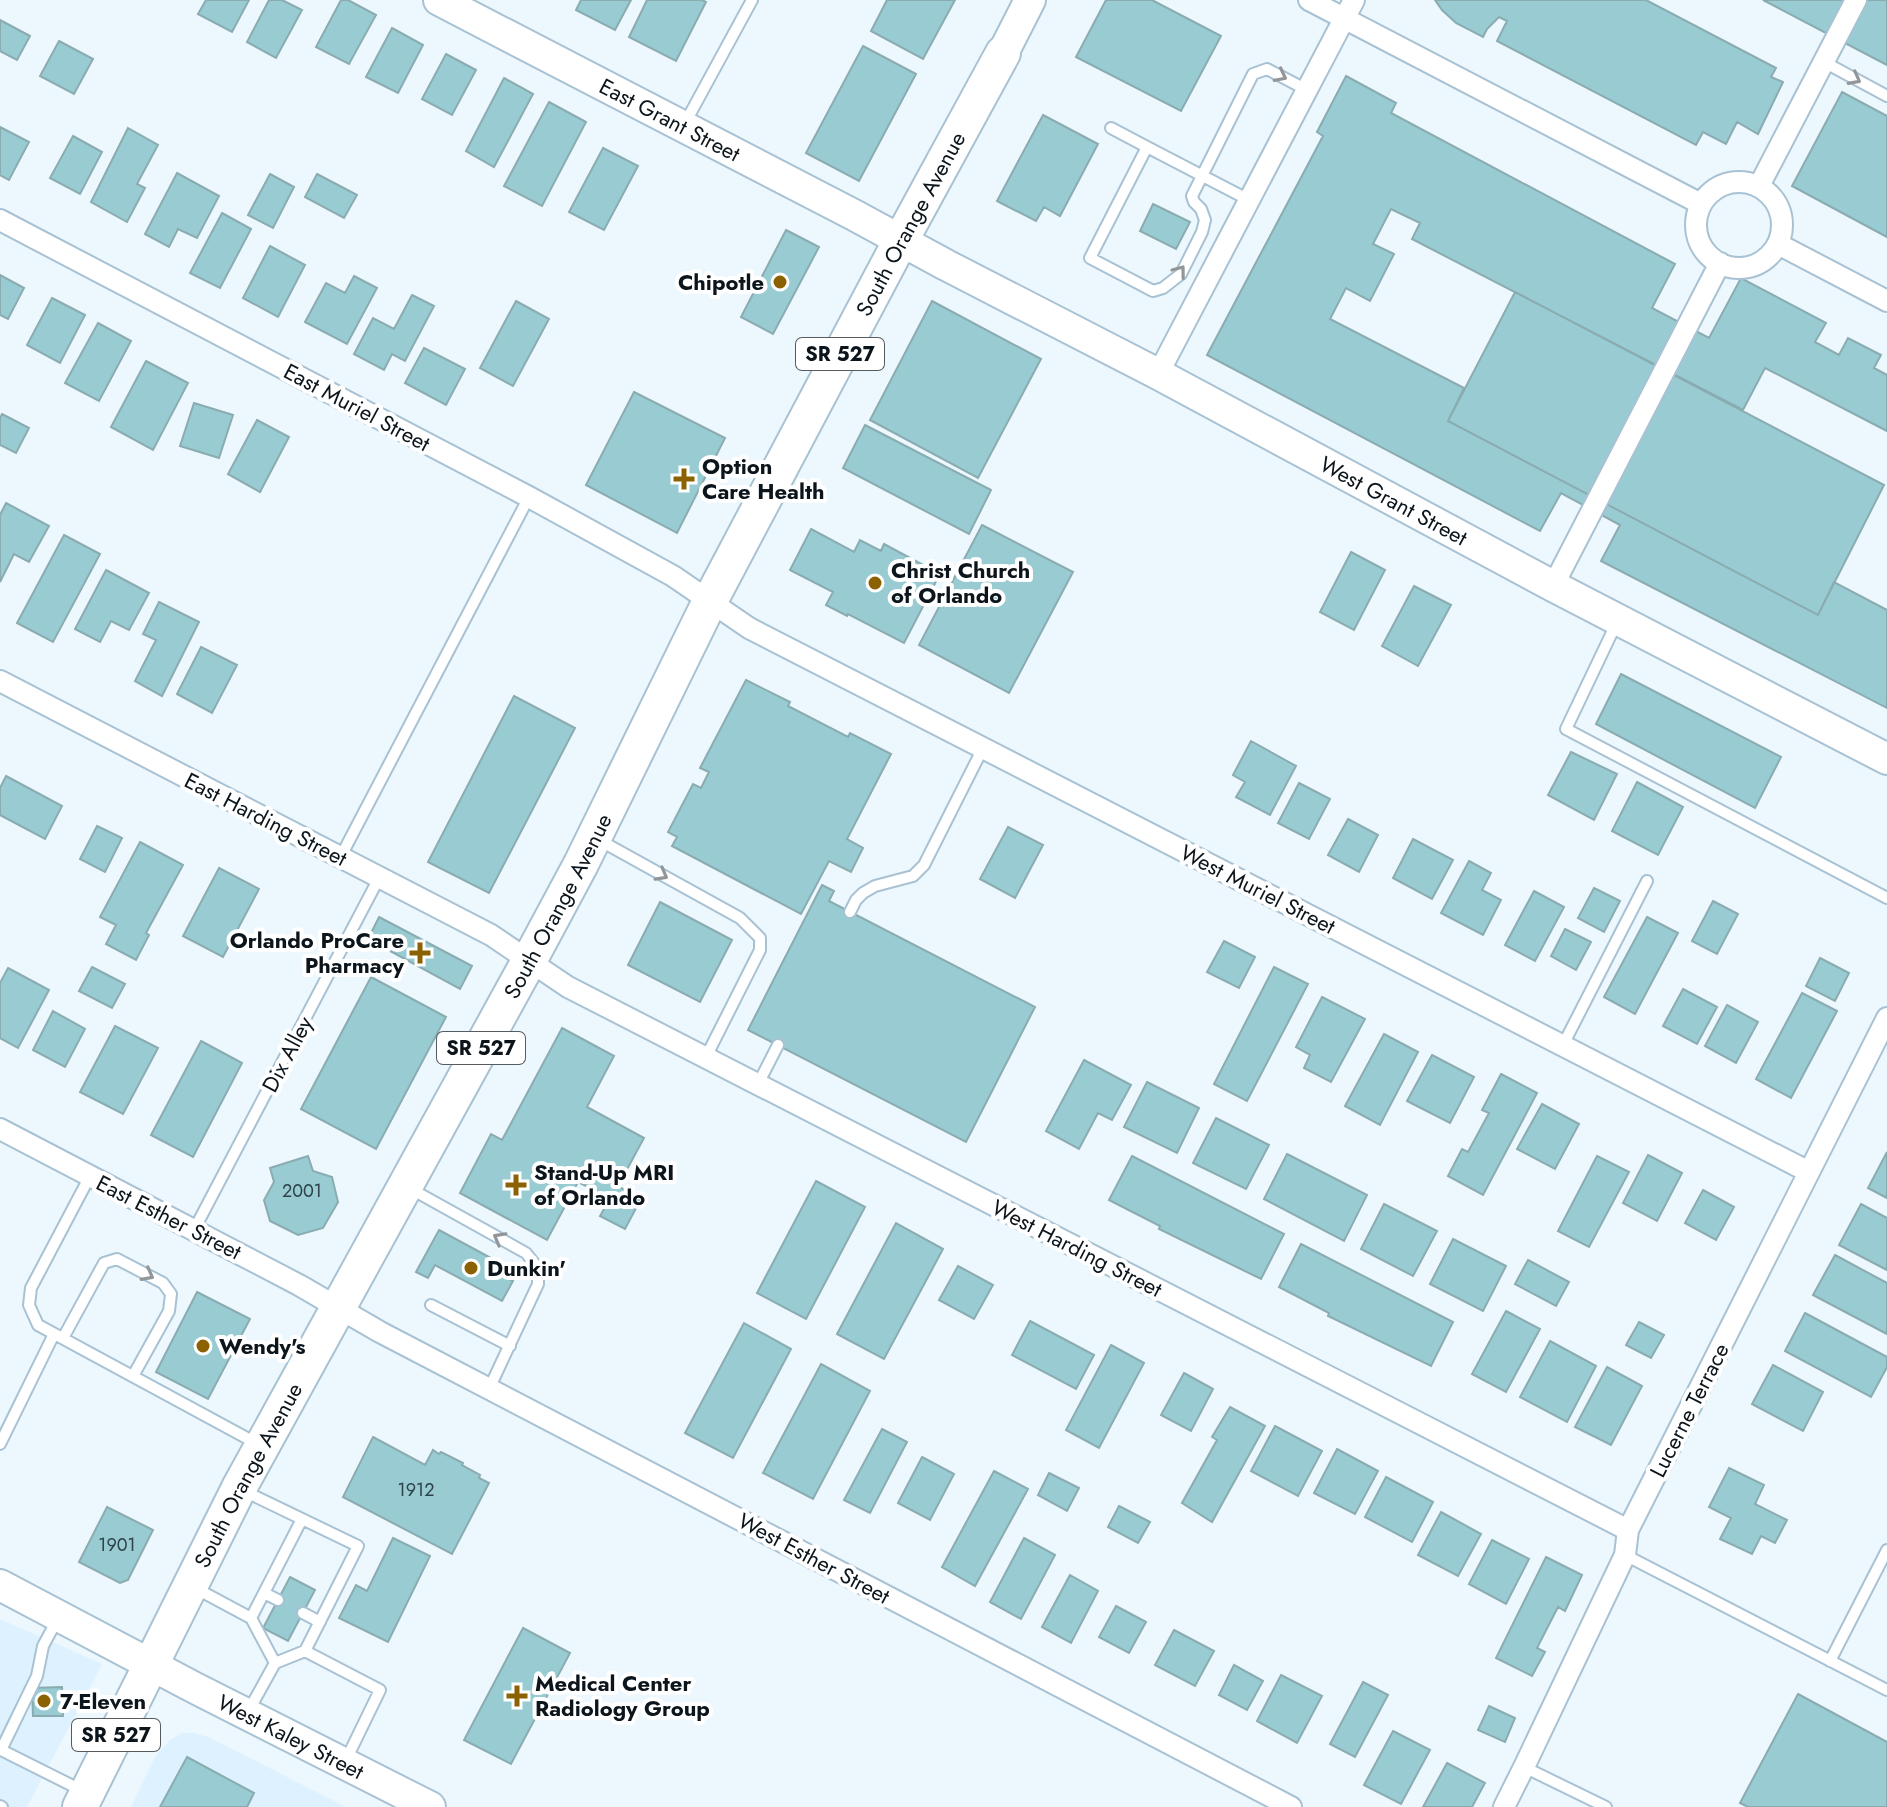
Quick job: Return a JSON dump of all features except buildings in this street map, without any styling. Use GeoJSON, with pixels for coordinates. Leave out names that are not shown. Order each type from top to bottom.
{"type":"FeatureCollection","features":[{"type":"Feature","properties":{"kind":"main road","name":"South Orange Avenue"},"geometry":{"type":"LineString","coordinates":[[83,1800],[261,1446],[529,961],[710,601],[1003,53]]}},
{"type":"Feature","properties":{"kind":"street","name":"East Grant Street"},"geometry":{"type":"LineString","coordinates":[[439,0],[901,240]]}},
{"type":"Feature","properties":{"kind":"street","name":"South Orange Avenue"},"geometry":{"type":"LineString","coordinates":[[1003,53],[1030,0]]}},
{"type":"Feature","properties":{"kind":"street"},"geometry":{"type":"LineString","coordinates":[[1309,0],[1349,9],[1701,204]]}},
{"type":"Feature","properties":{"kind":"street"},"geometry":{"type":"LineString","coordinates":[[1759,186],[1856,0]]}},
{"type":"Feature","properties":{"kind":"street"},"geometry":{"type":"LineString","coordinates":[[1158,374],[1349,9]]}},
{"type":"Feature","properties":{"kind":"street"},"geometry":{"type":"LineString","coordinates":[[1743,182],[1759,186],[1772,197],[1780,212],[1782,228],[1778,244],[1767,257],[1753,265],[1736,267],[1720,263],[1707,252],[1698,237],[1696,221],[1701,204],[1712,192],[1727,183],[1743,182]]}},
{"type":"Feature","properties":{"kind":"street","name":"East Muriel Street"},"geometry":{"type":"LineString","coordinates":[[0,220],[529,497],[673,576],[710,601]]}},
{"type":"Feature","properties":{"kind":"street","name":"West Grant Street"},"geometry":{"type":"LineString","coordinates":[[901,240],[1553,586],[1887,759]]}},
{"type":"Feature","properties":{"kind":"street"},"geometry":{"type":"LineString","coordinates":[[1778,244],[1887,301]]}},
{"type":"Feature","properties":{"kind":"street"},"geometry":{"type":"LineString","coordinates":[[1553,586],[1720,263]]}},
{"type":"Feature","properties":{"kind":"street","name":"West Muriel Street"},"geometry":{"type":"LineString","coordinates":[[710,601],[749,628],[1809,1172]]}},
{"type":"Feature","properties":{"kind":"street","name":"East Harding Street"},"geometry":{"type":"LineString","coordinates":[[0,681],[491,935],[529,961]]}},
{"type":"Feature","properties":{"kind":"street","name":"West Harding Street"},"geometry":{"type":"LineString","coordinates":[[529,961],[568,987],[1628,1530]]}},
{"type":"Feature","properties":{"kind":"street","name":"Lucerne Terrace"},"geometry":{"type":"LineString","coordinates":[[1504,1807],[1625,1555],[1628,1530],[1887,1018]]}},
{"type":"Feature","properties":{"kind":"street","name":"East Esther Street"},"geometry":{"type":"LineString","coordinates":[[0,1129],[338,1307]]}},
{"type":"Feature","properties":{"kind":"street","name":"West Esther Street"},"geometry":{"type":"LineString","coordinates":[[338,1307],[380,1332],[1291,1807]]}},
{"type":"Feature","properties":{"kind":"street","name":"West Kaley Street"},"geometry":{"type":"LineString","coordinates":[[0,1585],[430,1807]]}},
{"type":"Feature","properties":{"kind":"lane"},"geometry":{"type":"LineString","coordinates":[[683,126],[752,0]]}},
{"type":"Feature","properties":{"kind":"lane"},"geometry":{"type":"LineString","coordinates":[[1824,62],[1887,96]]}},
{"type":"Feature","properties":{"kind":"lane"},"geometry":{"type":"LineString","coordinates":[[1147,147],[1090,258],[1153,291],[1163,288],[1181,274],[1202,232],[1205,220],[1192,196],[1253,74],[1267,69],[1307,90]]}},
{"type":"Feature","properties":{"kind":"lane"},"geometry":{"type":"LineString","coordinates":[[1111,128],[1249,200]]}},
{"type":"Feature","properties":{"kind":"lane"},"geometry":{"type":"LineString","coordinates":[[340,858],[529,497]]}},
{"type":"Feature","properties":{"kind":"lane"},"geometry":{"type":"LineString","coordinates":[[1618,620],[1566,729],[1887,898]]}},
{"type":"Feature","properties":{"kind":"lane"},"geometry":{"type":"LineString","coordinates":[[850,912],[863,893],[875,886],[913,876],[924,865],[983,748]]}},
{"type":"Feature","properties":{"kind":"lane"},"geometry":{"type":"LineString","coordinates":[[594,837],[740,918],[760,938],[760,950],[706,1057]]}},
{"type":"Feature","properties":{"kind":"lane","name":"Dix Alley"},"geometry":{"type":"LineString","coordinates":[[194,1230],[379,878]]}},
{"type":"Feature","properties":{"kind":"lane"},"geometry":{"type":"LineString","coordinates":[[1563,1045],[1647,881]]}},
{"type":"Feature","properties":{"kind":"lane"},"geometry":{"type":"LineString","coordinates":[[758,1084],[778,1045]]}},
{"type":"Feature","properties":{"kind":"lane"},"geometry":{"type":"LineString","coordinates":[[90,1176],[31,1288],[29,1305],[38,1325],[261,1446]]}},
{"type":"Feature","properties":{"kind":"lane"},"geometry":{"type":"LineString","coordinates":[[405,1186],[526,1253],[538,1268],[538,1284],[489,1389]]}},
{"type":"Feature","properties":{"kind":"lane"},"geometry":{"type":"LineString","coordinates":[[0,1444],[59,1336],[104,1263],[117,1259],[163,1283],[171,1294],[169,1311],[133,1376]]}},
{"type":"Feature","properties":{"kind":"lane"},"geometry":{"type":"LineString","coordinates":[[431,1305],[510,1346]]}},
{"type":"Feature","properties":{"kind":"lane"},"geometry":{"type":"LineString","coordinates":[[239,1488],[358,1546],[305,1651],[275,1663],[247,1714]]}},
{"type":"Feature","properties":{"kind":"lane"},"geometry":{"type":"LineString","coordinates":[[251,1618],[302,1519]]}},
{"type":"Feature","properties":{"kind":"lane"},"geometry":{"type":"LineString","coordinates":[[1830,1661],[1887,1550]]}},
{"type":"Feature","properties":{"kind":"lane"},"geometry":{"type":"LineString","coordinates":[[1625,1555],[1887,1690]]}},
{"type":"Feature","properties":{"kind":"lane"},"geometry":{"type":"LineString","coordinates":[[189,1585],[251,1618],[275,1663]]}},
{"type":"Feature","properties":{"kind":"lane"},"geometry":{"type":"LineString","coordinates":[[264,1593],[278,1600]]}},
{"type":"Feature","properties":{"kind":"lane"},"geometry":{"type":"LineString","coordinates":[[303,1613],[320,1622]]}},
{"type":"Feature","properties":{"kind":"lane"},"geometry":{"type":"LineString","coordinates":[[59,1616],[43,1646],[37,1676],[1,1751],[83,1800]]}},
{"type":"Feature","properties":{"kind":"lane"},"geometry":{"type":"LineString","coordinates":[[305,1651],[380,1690],[344,1764]]}},
{"type":"Feature","properties":{"kind":"lane"},"geometry":{"type":"LineString","coordinates":[[1524,1767],[1606,1807]]}},
{"type":"Feature","properties":{"kind":"shaded area"},"geometry":{"type":"Polygon","coordinates":[[[0,1619],[102,1664],[27,1807],[0,1807],[0,1619]]]}},
{"type":"Feature","properties":{"kind":"shaded area"},"geometry":{"type":"Polygon","coordinates":[[[182,1733],[208,1737],[346,1807],[131,1807],[155,1757],[170,1740],[182,1733]]]}},
{"type":"Feature","properties":{"kind":"place","name":"Chipotle"},"geometry":{"type":"Point","coordinates":[780,282]}},
{"type":"Feature","properties":{"kind":"place","name":"Option Care Health"},"geometry":{"type":"Point","coordinates":[684,479]}},
{"type":"Feature","properties":{"kind":"place","name":"Christ Church of Orlando"},"geometry":{"type":"Point","coordinates":[875,583]}},
{"type":"Feature","properties":{"kind":"place","name":"Orlando ProCare Pharmacy"},"geometry":{"type":"Point","coordinates":[420,953]}},
{"type":"Feature","properties":{"kind":"place","name":"Stand-Up MRI of Orlando"},"geometry":{"type":"Point","coordinates":[516,1185]}},
{"type":"Feature","properties":{"kind":"place","name":"Dunkin'"},"geometry":{"type":"Point","coordinates":[471,1268]}},
{"type":"Feature","properties":{"kind":"place","name":"Wendy's"},"geometry":{"type":"Point","coordinates":[203,1346]}},
{"type":"Feature","properties":{"kind":"place","name":"Medical Center Radiology Group"},"geometry":{"type":"Point","coordinates":[517,1696]}},
{"type":"Feature","properties":{"kind":"place","name":"7-Eleven"},"geometry":{"type":"Point","coordinates":[44,1701]}}]}
